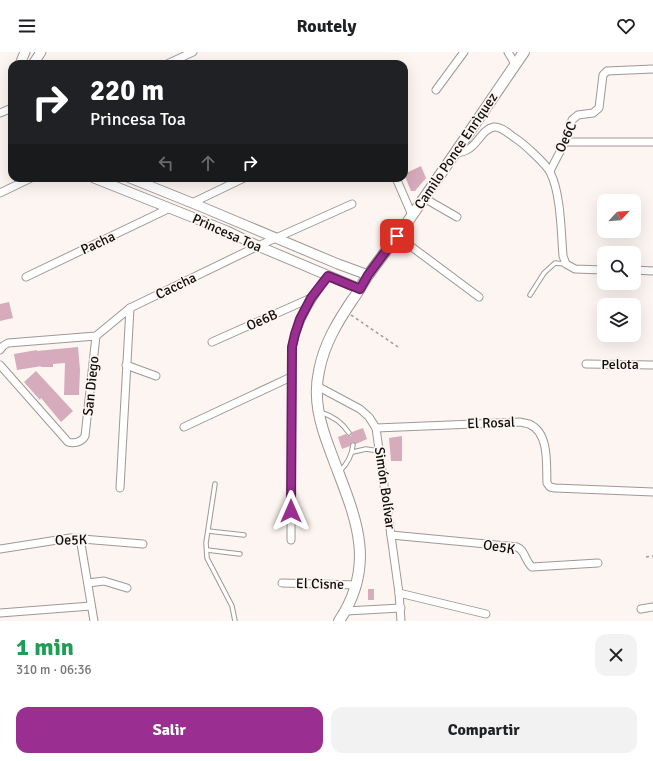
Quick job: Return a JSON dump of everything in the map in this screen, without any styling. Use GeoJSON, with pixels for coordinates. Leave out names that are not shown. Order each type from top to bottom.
{"type":"FeatureCollection","features":[{"type":"Feature","properties":{"kind":"main road","name":"Camilo Ponce Enrìquez"},"geometry":{"type":"LineString","coordinates":[[339,621],[346,611],[357,585],[361,562],[358,530],[349,501],[326,440],[318,411],[316,393],[322,358],[331,334],[368,275],[424,198],[520,56]]}},
{"type":"Feature","properties":{"kind":"street"},"geometry":{"type":"LineString","coordinates":[[176,60],[193,52]]}},
{"type":"Feature","properties":{"kind":"street"},"geometry":{"type":"LineString","coordinates":[[436,90],[464,52]]}},
{"type":"Feature","properties":{"kind":"street"},"geometry":{"type":"LineString","coordinates":[[508,52],[520,56]]}},
{"type":"Feature","properties":{"kind":"street","name":"Oe6C"},"geometry":{"type":"LineString","coordinates":[[550,171],[564,142],[572,120],[578,115],[592,113],[599,108],[603,75],[607,70],[653,68]]}},
{"type":"Feature","properties":{"kind":"street"},"geometry":{"type":"LineString","coordinates":[[454,153],[461,153],[468,150],[493,127],[498,127],[519,141],[550,171],[555,185],[563,256],[566,264],[575,269],[597,270]]}},
{"type":"Feature","properties":{"kind":"street"},"geometry":{"type":"LineString","coordinates":[[564,142],[653,142]]}},
{"type":"Feature","properties":{"kind":"street"},"geometry":{"type":"LineString","coordinates":[[0,193],[23,182]]}},
{"type":"Feature","properties":{"kind":"street","name":"Princesa Toa"},"geometry":{"type":"LineString","coordinates":[[104,182],[227,231],[258,246],[360,289]]}},
{"type":"Feature","properties":{"kind":"street","name":"Princesa Toa"},"geometry":{"type":"LineString","coordinates":[[140,182],[368,275]]}},
{"type":"Feature","properties":{"kind":"street"},"geometry":{"type":"LineString","coordinates":[[192,203],[236,182]]}},
{"type":"Feature","properties":{"kind":"street"},"geometry":{"type":"LineString","coordinates":[[398,182],[412,215]]}},
{"type":"Feature","properties":{"kind":"street"},"geometry":{"type":"LineString","coordinates":[[424,198],[457,218]]}},
{"type":"Feature","properties":{"kind":"street","name":"Caccha"},"geometry":{"type":"LineString","coordinates":[[96,336],[130,308],[258,246],[352,204]]}},
{"type":"Feature","properties":{"kind":"street","name":"Pacha"},"geometry":{"type":"LineString","coordinates":[[26,277],[170,208]]}},
{"type":"Feature","properties":{"kind":"street"},"geometry":{"type":"LineString","coordinates":[[397,236],[479,297]]}},
{"type":"Feature","properties":{"kind":"street"},"geometry":{"type":"LineString","coordinates":[[641,270],[653,271]]}},
{"type":"Feature","properties":{"kind":"street"},"geometry":{"type":"LineString","coordinates":[[291,540],[292,347],[295,334],[311,298],[328,276]]}},
{"type":"Feature","properties":{"kind":"street","name":"Oe6B"},"geometry":{"type":"LineString","coordinates":[[212,342],[311,298]]}},
{"type":"Feature","properties":{"kind":"street"},"geometry":{"type":"LineString","coordinates":[[120,488],[130,308]]}},
{"type":"Feature","properties":{"kind":"street"},"geometry":{"type":"LineString","coordinates":[[0,350],[8,343],[96,336]]}},
{"type":"Feature","properties":{"kind":"street","name":"San Diego"},"geometry":{"type":"LineString","coordinates":[[0,365],[68,442],[75,443],[81,441],[85,436],[96,336]]}},
{"type":"Feature","properties":{"kind":"street","name":"Pelota"},"geometry":{"type":"LineString","coordinates":[[586,364],[653,365]]}},
{"type":"Feature","properties":{"kind":"street"},"geometry":{"type":"LineString","coordinates":[[126,365],[156,376]]}},
{"type":"Feature","properties":{"kind":"street"},"geometry":{"type":"LineString","coordinates":[[184,427],[291,377]]}},
{"type":"Feature","properties":{"kind":"street","name":"Simón Bolívar"},"geometry":{"type":"LineString","coordinates":[[317,386],[360,410],[369,417],[376,428],[399,593],[400,621]]}},
{"type":"Feature","properties":{"kind":"street","name":"El Rosal"},"geometry":{"type":"LineString","coordinates":[[376,428],[520,422],[530,424],[537,429],[545,447],[547,483],[550,487],[653,492]]}},
{"type":"Feature","properties":{"kind":"street","name":"Oe5K"},"geometry":{"type":"LineString","coordinates":[[391,535],[517,547],[520,548],[528,563],[532,566],[598,563]]}},
{"type":"Feature","properties":{"kind":"street","name":"Oe5K"},"geometry":{"type":"LineString","coordinates":[[0,549],[64,538],[80,538],[143,544]]}},
{"type":"Feature","properties":{"kind":"street"},"geometry":{"type":"LineString","coordinates":[[80,538],[94,621]]}},
{"type":"Feature","properties":{"kind":"street"},"geometry":{"type":"LineString","coordinates":[[88,583],[104,581],[127,588]]}},
{"type":"Feature","properties":{"kind":"street","name":"El Cisne"},"geometry":{"type":"LineString","coordinates":[[282,583],[357,585]]}},
{"type":"Feature","properties":{"kind":"street"},"geometry":{"type":"LineString","coordinates":[[399,593],[486,614]]}},
{"type":"Feature","properties":{"kind":"street"},"geometry":{"type":"LineString","coordinates":[[0,613],[91,606]]}},
{"type":"Feature","properties":{"kind":"street"},"geometry":{"type":"LineString","coordinates":[[641,609],[653,607]]}},
{"type":"Feature","properties":{"kind":"street"},"geometry":{"type":"LineString","coordinates":[[346,611],[400,608]]}},
{"type":"Feature","properties":{"kind":"lane"},"geometry":{"type":"LineString","coordinates":[[530,295],[549,267],[555,263],[566,264]]}},
{"type":"Feature","properties":{"kind":"lane"},"geometry":{"type":"LineString","coordinates":[[318,411],[330,415],[339,421],[345,426],[349,433]]}},
{"type":"Feature","properties":{"kind":"lane"},"geometry":{"type":"LineString","coordinates":[[338,474],[353,452],[353,445]]}},
{"type":"Feature","properties":{"kind":"lane"},"geometry":{"type":"LineString","coordinates":[[353,452],[366,449],[379,451]]}},
{"type":"Feature","properties":{"kind":"lane"},"geometry":{"type":"LineString","coordinates":[[215,484],[206,543],[207,558],[232,606],[235,621]]}},
{"type":"Feature","properties":{"kind":"lane"},"geometry":{"type":"LineString","coordinates":[[208,531],[244,535]]}},
{"type":"Feature","properties":{"kind":"lane"},"geometry":{"type":"LineString","coordinates":[[207,550],[240,554]]}},
{"type":"Feature","properties":{"kind":"path"},"geometry":{"type":"LineString","coordinates":[[345,311],[398,347]]}},
{"type":"Feature","properties":{"kind":"path"},"geometry":{"type":"LineString","coordinates":[[646,557],[653,556]]}},
{"type":"Feature","properties":{"kind":"building"},"geometry":{"type":"Polygon","coordinates":[[[421,166],[426,178],[415,191],[411,191],[407,182],[408,172],[421,166]]]}},
{"type":"Feature","properties":{"kind":"building"},"geometry":{"type":"Polygon","coordinates":[[[9,302],[13,318],[0,321],[0,304],[9,302]]]}},
{"type":"Feature","properties":{"kind":"building"},"geometry":{"type":"Polygon","coordinates":[[[78,347],[80,370],[79,395],[64,395],[65,363],[53,364],[53,367],[40,367],[42,366],[17,370],[14,354],[37,350],[78,347]]]}},
{"type":"Feature","properties":{"kind":"building"},"geometry":{"type":"Polygon","coordinates":[[[36,371],[73,411],[61,422],[41,398],[40,400],[24,382],[36,371]]]}},
{"type":"Feature","properties":{"kind":"building"},"geometry":{"type":"Polygon","coordinates":[[[363,428],[367,439],[356,444],[352,442],[350,446],[342,449],[338,437],[346,434],[351,436],[352,432],[363,428]]]}},
{"type":"Feature","properties":{"kind":"building"},"geometry":{"type":"Polygon","coordinates":[[[402,436],[402,461],[391,461],[389,438],[402,436]]]}},
{"type":"Feature","properties":{"kind":"building"},"geometry":{"type":"Polygon","coordinates":[[[368,589],[374,589],[374,600],[368,600],[368,589]]]}},
{"type":"Feature","properties":{"kind":"route"},"geometry":{"type":"LineString","coordinates":[[291,511],[292,347],[300,319],[311,298],[328,276],[360,289],[368,275],[397,236]]}}]}
